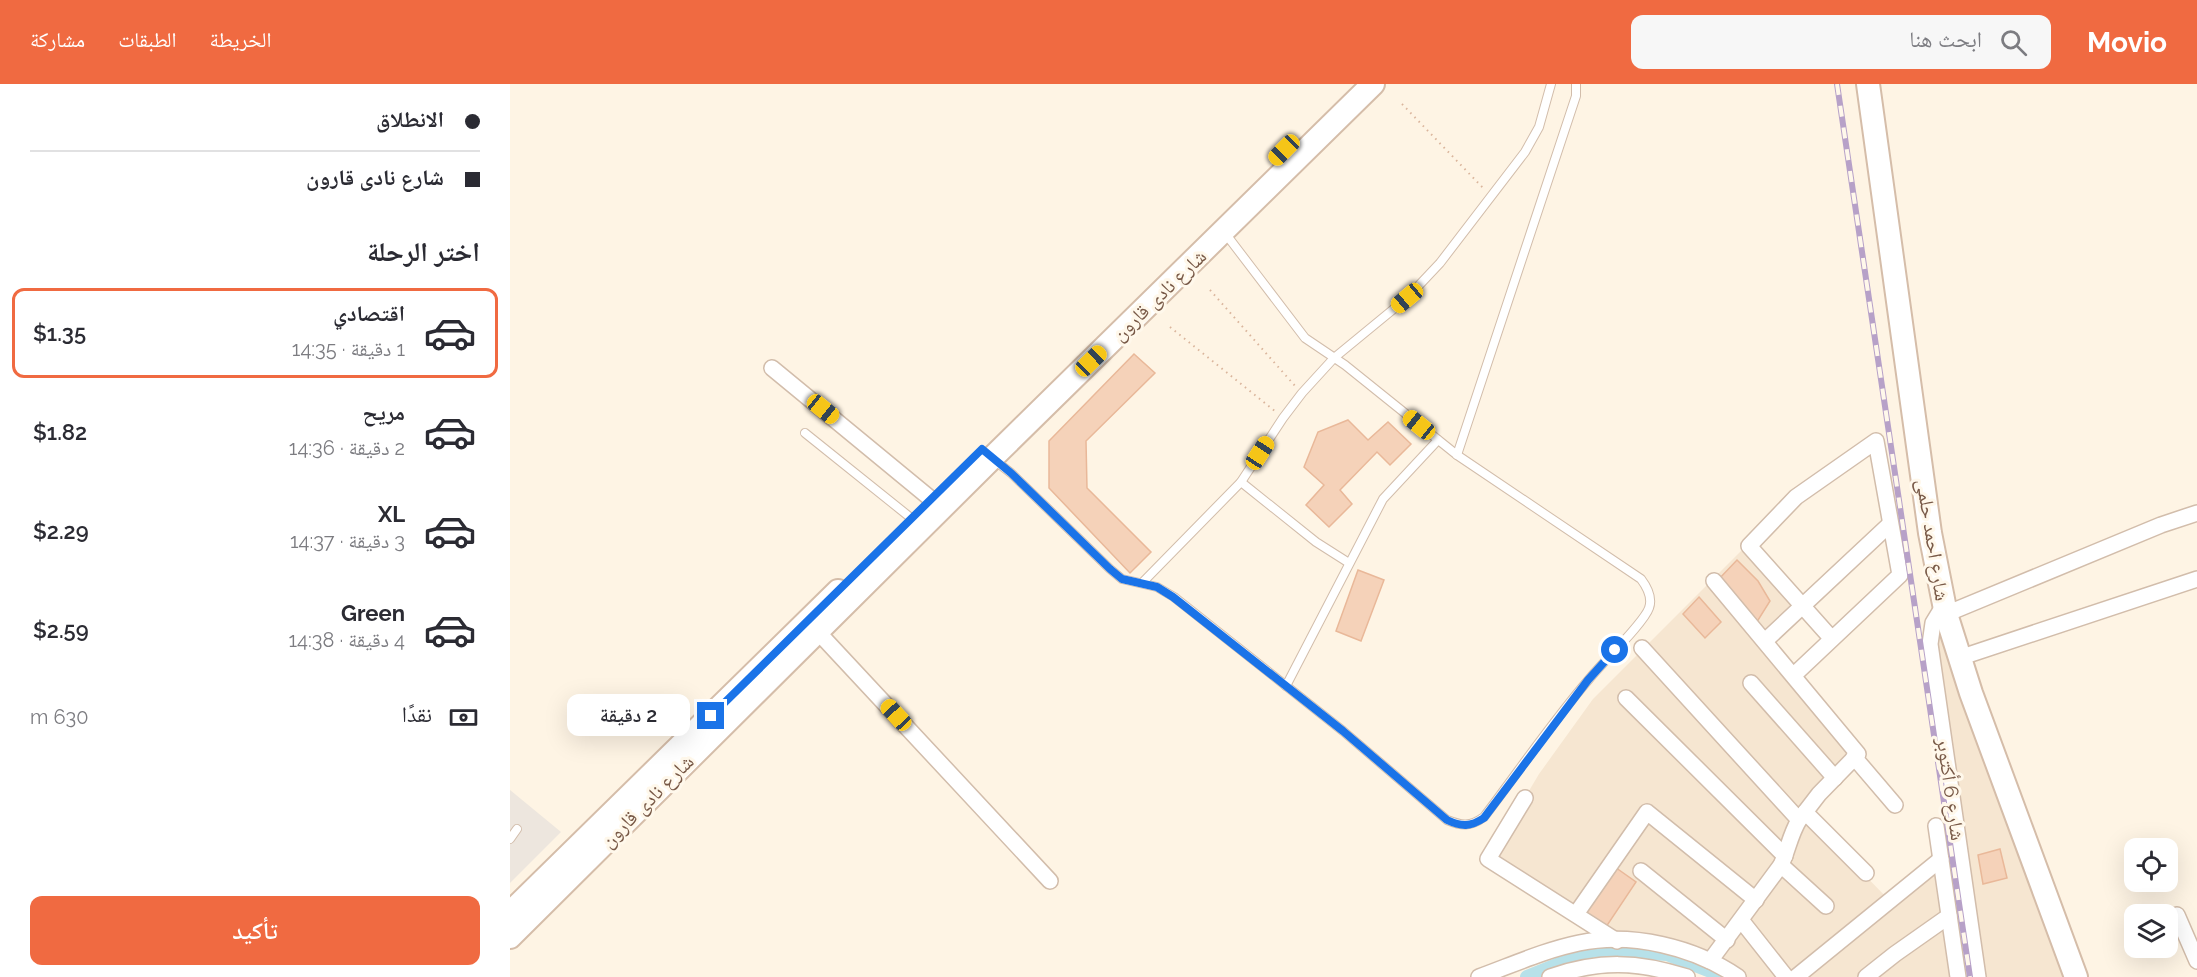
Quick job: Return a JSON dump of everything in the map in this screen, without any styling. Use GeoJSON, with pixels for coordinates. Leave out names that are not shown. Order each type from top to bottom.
{"type":"FeatureCollection","features":[{"type":"Feature","properties":{"kind":"main road","name":"شارع احمد حلمى"},"geometry":{"type":"LineString","coordinates":[[1868,84],[1930,533],[1945,609],[1959,658],[2076,977]]}},
{"type":"Feature","properties":{"kind":"main road","name":"شارع نادى قارون"},"geometry":{"type":"LineString","coordinates":[[510,913],[911,518],[987,453],[1224,232],[1365,85]]}},
{"type":"Feature","properties":{"kind":"main road","name":"شارع نادى قارون"},"geometry":{"type":"LineString","coordinates":[[510,937],[818,632],[987,453],[1365,85]]}},
{"type":"Feature","properties":{"kind":"street"},"geometry":{"type":"LineString","coordinates":[[772,368],[931,499]]}},
{"type":"Feature","properties":{"kind":"street"},"geometry":{"type":"LineString","coordinates":[[1794,675],[1900,575],[1876,441],[1796,497],[1749,546],[1832,639]]}},
{"type":"Feature","properties":{"kind":"street"},"geometry":{"type":"LineString","coordinates":[[1945,609],[2197,513]]}},
{"type":"Feature","properties":{"kind":"street"},"geometry":{"type":"LineString","coordinates":[[1765,641],[1890,525]]}},
{"type":"Feature","properties":{"kind":"street"},"geometry":{"type":"LineString","coordinates":[[1959,658],[2197,579]]}},
{"type":"Feature","properties":{"kind":"street"},"geometry":{"type":"LineString","coordinates":[[1710,961],[1742,920],[1783,860],[1788,841],[1802,816],[1858,754],[1714,581]]}},
{"type":"Feature","properties":{"kind":"street","name":"شارع 6 أكتوبر"},"geometry":{"type":"LineString","coordinates":[[1945,609],[1933,623],[1930,644],[1977,977]]}},
{"type":"Feature","properties":{"kind":"street"},"geometry":{"type":"LineString","coordinates":[[818,632],[1050,881]]}},
{"type":"Feature","properties":{"kind":"street"},"geometry":{"type":"LineString","coordinates":[[1642,648],[1802,816],[1866,873]]}},
{"type":"Feature","properties":{"kind":"street"},"geometry":{"type":"LineString","coordinates":[[1751,683],[1834,778]]}},
{"type":"Feature","properties":{"kind":"street"},"geometry":{"type":"LineString","coordinates":[[1626,698],[1826,906]]}},
{"type":"Feature","properties":{"kind":"street"},"geometry":{"type":"LineString","coordinates":[[1854,757],[1895,805]]}},
{"type":"Feature","properties":{"kind":"street"},"geometry":{"type":"LineString","coordinates":[[1526,798],[1488,859],[1617,941]]}},
{"type":"Feature","properties":{"kind":"street"},"geometry":{"type":"LineString","coordinates":[[1575,914],[1647,812],[1756,900]]}},
{"type":"Feature","properties":{"kind":"street","name":"شارع 6 أكتوبر"},"geometry":{"type":"LineString","coordinates":[[1936,826],[1958,977]]}},
{"type":"Feature","properties":{"kind":"street"},"geometry":{"type":"LineString","coordinates":[[1796,977],[1941,859]]}},
{"type":"Feature","properties":{"kind":"street"},"geometry":{"type":"LineString","coordinates":[[1641,871],[1727,939]]}},
{"type":"Feature","properties":{"kind":"street"},"geometry":{"type":"LineString","coordinates":[[1866,977],[1949,916]]}},
{"type":"Feature","properties":{"kind":"street"},"geometry":{"type":"LineString","coordinates":[[2178,917],[2197,961]]}},
{"type":"Feature","properties":{"kind":"street"},"geometry":{"type":"LineString","coordinates":[[1742,920],[1786,977]]}},
{"type":"Feature","properties":{"kind":"street"},"geometry":{"type":"LineString","coordinates":[[1479,977],[1546,952],[1580,943],[1617,941],[1649,942],[1669,946],[1710,961],[1738,977]]}},
{"type":"Feature","properties":{"kind":"street"},"geometry":{"type":"LineString","coordinates":[[1550,977],[1575,968],[1604,964],[1633,964],[1662,969],[1687,977]]}},
{"type":"Feature","properties":{"kind":"lane"},"geometry":{"type":"LineString","coordinates":[[1143,582],[1241,482],[1283,418],[1334,358],[1407,298],[1440,263],[1526,152],[1539,126],[1551,84]]}},
{"type":"Feature","properties":{"kind":"lane"},"geometry":{"type":"LineString","coordinates":[[1456,455],[1576,96],[1576,84]]}},
{"type":"Feature","properties":{"kind":"lane"},"geometry":{"type":"LineString","coordinates":[[987,453],[1122,579],[1143,582],[1173,597],[1384,765],[1447,820],[1459,825],[1472,825],[1484,818],[1588,680],[1641,620],[1649,608],[1650,596],[1647,588],[1641,579],[1456,455],[1334,358],[1305,338],[1224,232]]}},
{"type":"Feature","properties":{"kind":"lane"},"geometry":{"type":"LineString","coordinates":[[805,433],[911,518]]}},
{"type":"Feature","properties":{"kind":"lane"},"geometry":{"type":"LineString","coordinates":[[1286,686],[1383,499],[1438,440]]}},
{"type":"Feature","properties":{"kind":"lane"},"geometry":{"type":"LineString","coordinates":[[1241,482],[1316,542],[1349,563]]}},
{"type":"Feature","properties":{"kind":"lane"},"geometry":{"type":"LineString","coordinates":[[510,839],[517,829]]}},
{"type":"Feature","properties":{"kind":"path"},"geometry":{"type":"LineString","coordinates":[[1402,104],[1491,196]]}},
{"type":"Feature","properties":{"kind":"path"},"geometry":{"type":"LineString","coordinates":[[1210,290],[1302,393]]}},
{"type":"Feature","properties":{"kind":"path"},"geometry":{"type":"LineString","coordinates":[[1170,327],[1283,418]]}},
{"type":"Feature","properties":{"kind":"shaded area"},"geometry":{"type":"Polygon","coordinates":[[[1747,545],[1802,606],[1764,641],[1856,754],[1819,792],[1785,854],[1710,960],[1618,939],[1489,858],[1539,774],[1593,699],[1747,545]]]}},
{"type":"Feature","properties":{"kind":"shaded area"},"geometry":{"type":"Polygon","coordinates":[[[1944,605],[2077,977],[1978,977],[1930,644],[1944,605]]]}},
{"type":"Feature","properties":{"kind":"shaded area"},"geometry":{"type":"Polygon","coordinates":[[[510,790],[561,832],[510,883],[510,790]]]}},
{"type":"Feature","properties":{"kind":"shaded area"},"geometry":{"type":"Polygon","coordinates":[[[1805,814],[1891,902],[1941,860],[1958,977],[1738,977],[1711,960],[1805,814]]]}},
{"type":"Feature","properties":{"kind":"building"},"geometry":{"type":"Polygon","coordinates":[[[1134,354],[1155,373],[1086,441],[1087,488],[1151,552],[1130,573],[1049,488],[1049,441],[1134,354]]]}},
{"type":"Feature","properties":{"kind":"building"},"geometry":{"type":"Polygon","coordinates":[[[1348,420],[1368,440],[1388,422],[1411,444],[1390,465],[1377,452],[1340,490],[1352,504],[1329,527],[1306,505],[1324,485],[1304,467],[1318,432],[1348,420]]]}},
{"type":"Feature","properties":{"kind":"building"},"geometry":{"type":"Polygon","coordinates":[[[1737,560],[1758,581],[1770,601],[1755,625],[1718,580],[1737,560]]]}},
{"type":"Feature","properties":{"kind":"building"},"geometry":{"type":"Polygon","coordinates":[[[1358,570],[1384,580],[1361,641],[1336,631],[1358,570]]]}},
{"type":"Feature","properties":{"kind":"building"},"geometry":{"type":"Polygon","coordinates":[[[1699,597],[1721,622],[1705,638],[1683,614],[1699,597]]]}},
{"type":"Feature","properties":{"kind":"building"},"geometry":{"type":"Polygon","coordinates":[[[2000,849],[2007,878],[1983,884],[1978,855],[2000,849]]]}},
{"type":"Feature","properties":{"kind":"building"},"geometry":{"type":"Polygon","coordinates":[[[1612,865],[1636,882],[1606,927],[1582,910],[1612,865]]]}},
{"type":"Feature","properties":{"kind":"waterway"},"geometry":{"type":"LineString","coordinates":[[1527,977],[1594,950],[1667,954],[1726,977]]}},
{"type":"Feature","properties":{"kind":"railway"},"geometry":{"type":"LineString","coordinates":[[1837,84],[1970,977]]}},
{"type":"Feature","properties":{"kind":"route"},"geometry":{"type":"LineString","coordinates":[[711,716],[982,449],[1011,473],[1122,579],[1143,582],[1173,597],[1343,731],[1447,820],[1459,825],[1472,825],[1484,818],[1588,680],[1615,650]]}}]}
